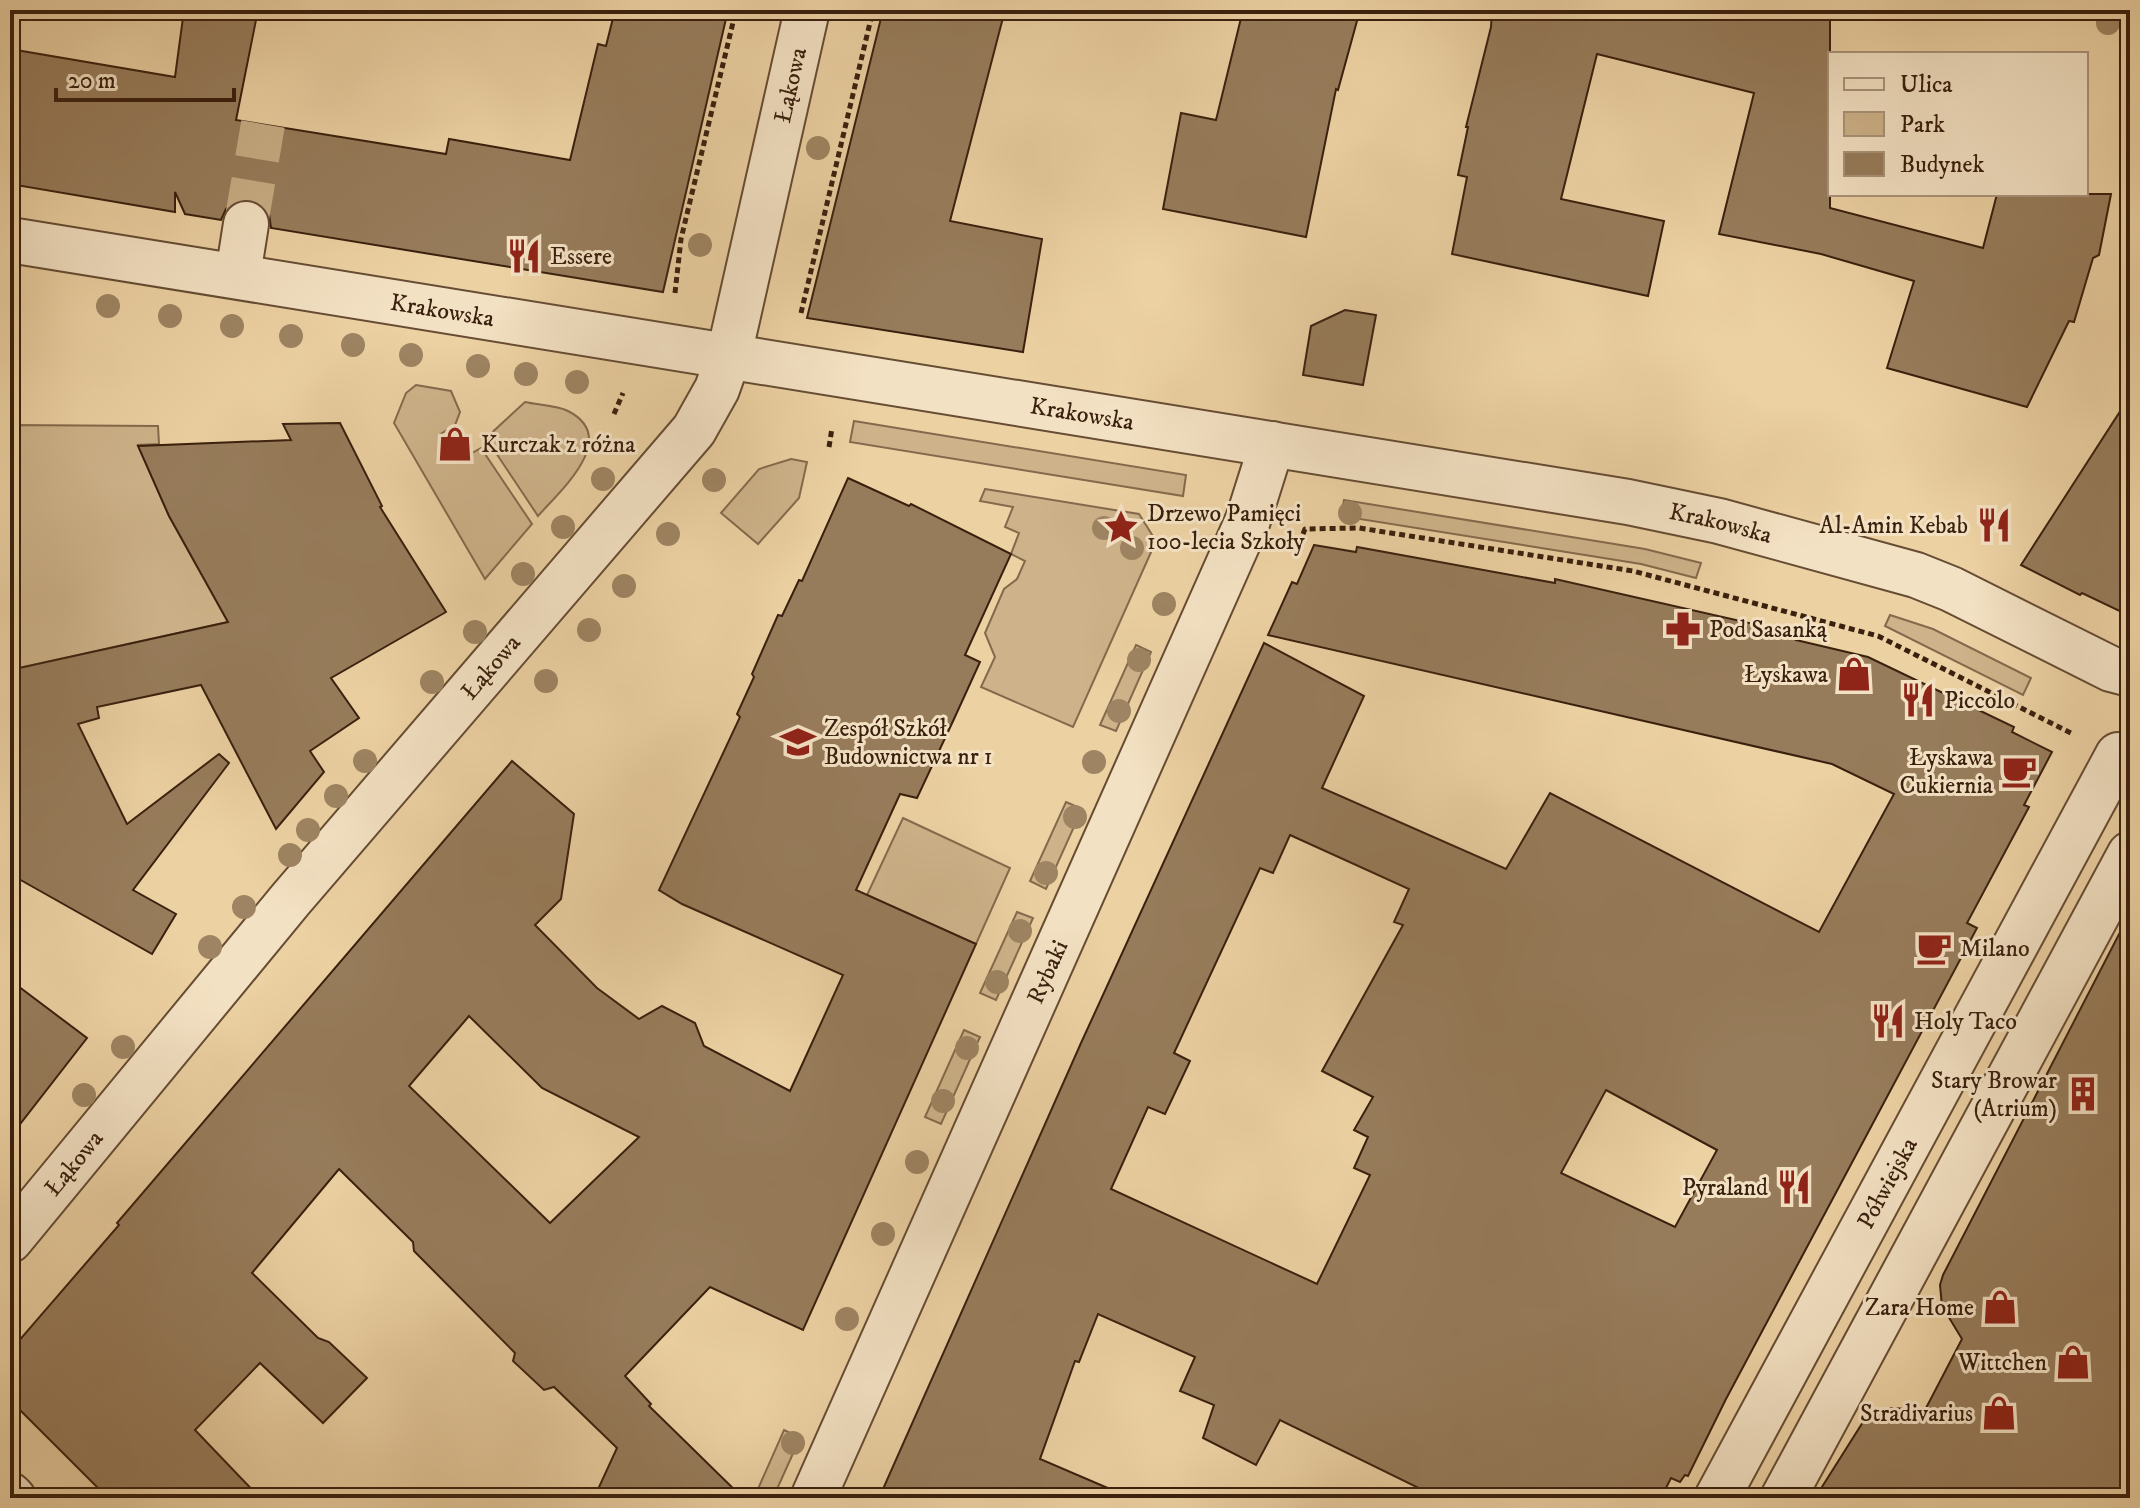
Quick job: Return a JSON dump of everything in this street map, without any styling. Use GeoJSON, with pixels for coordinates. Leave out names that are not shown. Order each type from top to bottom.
{"type":"FeatureCollection","features":[{"type":"Feature","properties":{"kind":"street","name":"Łąkowa"},"geometry":{"type":"LineString","coordinates":[[10,1240],[291,899],[694,430],[717,389],[729,355],[807,10]]}},
{"type":"Feature","properties":{"kind":"street"},"geometry":{"type":"LineString","coordinates":[[238,275],[246,224]]}},
{"type":"Feature","properties":{"kind":"street","name":"Krakowska"},"geometry":{"type":"LineString","coordinates":[[11,249],[238,275],[1628,502],[1719,521],[1916,575],[1951,589],[2111,669],[2130,674]]}},
{"type":"Feature","properties":{"kind":"street","name":"Rybaki"},"geometry":{"type":"LineString","coordinates":[[813,1498],[1248,520],[1272,444]]}},
{"type":"Feature","properties":{"kind":"street","name":"Półwiejska"},"geometry":{"type":"LineString","coordinates":[[1717,1498],[2014,948],[2124,758]]}},
{"type":"Feature","properties":{"kind":"street"},"geometry":{"type":"LineString","coordinates":[[1783,1498],[2130,854]]}},
{"type":"Feature","properties":{"kind":"path"},"geometry":{"type":"LineString","coordinates":[[675,298],[681,239],[736,10]]}},
{"type":"Feature","properties":{"kind":"path"},"geometry":{"type":"LineString","coordinates":[[799,322],[873,10]]}},
{"type":"Feature","properties":{"kind":"path"},"geometry":{"type":"LineString","coordinates":[[829,447],[834,418]]}},
{"type":"Feature","properties":{"kind":"path"},"geometry":{"type":"LineString","coordinates":[[1299,543],[1305,529],[1359,528],[1633,571],[1878,636],[2124,758]]}},
{"type":"Feature","properties":{"kind":"green space"},"geometry":{"type":"Polygon","coordinates":[[[416,385],[451,391],[460,412],[455,425],[439,435],[456,462],[481,448],[532,524],[485,579],[394,423],[406,393],[416,385]]]}},
{"type":"Feature","properties":{"kind":"green space"},"geometry":{"type":"Polygon","coordinates":[[[525,402],[568,411],[583,422],[589,435],[588,449],[581,464],[538,516],[486,438],[525,402]]]}},
{"type":"Feature","properties":{"kind":"green space"},"geometry":{"type":"Polygon","coordinates":[[[854,421],[1186,475],[1183,496],[850,442],[854,421]]]}},
{"type":"Feature","properties":{"kind":"green space"},"geometry":{"type":"Polygon","coordinates":[[[10,425],[158,426],[159,444],[138,445],[169,516],[228,622],[10,670],[10,425]]]}},
{"type":"Feature","properties":{"kind":"green space"},"geometry":{"type":"Polygon","coordinates":[[[791,459],[807,462],[799,498],[758,544],[721,513],[759,469],[791,459]]]}},
{"type":"Feature","properties":{"kind":"green space"},"geometry":{"type":"Polygon","coordinates":[[[985,489],[1139,514],[1156,541],[1073,727],[981,687],[995,657],[985,633],[1004,589],[1017,579],[1025,561],[1011,554],[1019,533],[1005,527],[1013,507],[980,501],[985,489]]]}},
{"type":"Feature","properties":{"kind":"green space"},"geometry":{"type":"Polygon","coordinates":[[[1344,500],[1645,549],[1701,563],[1696,578],[1641,564],[1341,516],[1344,500]]]}},
{"type":"Feature","properties":{"kind":"green space"},"geometry":{"type":"Polygon","coordinates":[[[1890,615],[1933,629],[2031,678],[2023,695],[1885,626],[1890,615]]]}},
{"type":"Feature","properties":{"kind":"green space"},"geometry":{"type":"Polygon","coordinates":[[[1136,645],[1151,652],[1116,731],[1100,725],[1136,645]]]}},
{"type":"Feature","properties":{"kind":"green space"},"geometry":{"type":"Polygon","coordinates":[[[1066,802],[1082,809],[1046,889],[1030,881],[1066,802]]]}},
{"type":"Feature","properties":{"kind":"green space"},"geometry":{"type":"Polygon","coordinates":[[[903,818],[1010,868],[976,944],[867,895],[903,818]]]}},
{"type":"Feature","properties":{"kind":"green space"},"geometry":{"type":"Polygon","coordinates":[[[1017,912],[1033,918],[996,1000],[980,993],[1017,912]]]}},
{"type":"Feature","properties":{"kind":"green space"},"geometry":{"type":"Polygon","coordinates":[[[964,1030],[980,1037],[941,1124],[925,1117],[964,1030]]]}},
{"type":"Feature","properties":{"kind":"green space"},"geometry":{"type":"Polygon","coordinates":[[[784,1430],[800,1438],[773,1498],[754,1498],[784,1430]]]}},
{"type":"Feature","properties":{"kind":"building"},"geometry":{"type":"Polygon","coordinates":[[[184,10],[258,10],[236,120],[446,154],[449,139],[570,160],[598,44],[606,46],[615,10],[728,10],[663,292],[271,228],[269,214],[261,204],[251,200],[236,201],[226,209],[221,220],[185,214],[175,192],[175,212],[10,184],[10,49],[175,77],[184,10]]]}},
{"type":"Feature","properties":{"kind":"building"},"geometry":{"type":"Polygon","coordinates":[[[883,10],[1005,10],[950,221],[1042,239],[1023,352],[807,318],[883,10]]]}},
{"type":"Feature","properties":{"kind":"building"},"geometry":{"type":"Polygon","coordinates":[[[1243,10],[1360,10],[1336,89],[1306,237],[1163,209],[1181,113],[1216,120],[1243,10]]]}},
{"type":"Feature","properties":{"kind":"building"},"geometry":{"type":"Polygon","coordinates":[[[1492,10],[1830,10],[1830,208],[1983,248],[1996,196],[2111,194],[2099,255],[2093,258],[2074,322],[2069,321],[2027,407],[1887,368],[1914,281],[1821,254],[1719,234],[1754,93],[1597,54],[1561,199],[1664,221],[1648,296],[1452,254],[1467,177],[1458,175],[1466,127],[1491,27],[1492,10]]]}},
{"type":"Feature","properties":{"kind":"building"},"geometry":{"type":"Polygon","coordinates":[[[1345,310],[1376,315],[1363,385],[1303,375],[1311,326],[1345,310]]]}},
{"type":"Feature","properties":{"kind":"building"},"geometry":{"type":"Polygon","coordinates":[[[2130,396],[2130,616],[2021,565],[2130,396]]]}},
{"type":"Feature","properties":{"kind":"building"},"geometry":{"type":"Polygon","coordinates":[[[340,423],[380,507],[446,612],[331,678],[359,718],[310,751],[324,772],[276,829],[201,685],[97,707],[99,718],[78,724],[127,824],[219,754],[229,763],[133,890],[176,914],[152,954],[10,874],[10,670],[228,622],[169,516],[138,446],[291,440],[283,424],[340,423]]]}},
{"type":"Feature","properties":{"kind":"building"},"geometry":{"type":"Polygon","coordinates":[[[848,478],[909,506],[911,504],[1011,554],[965,655],[980,662],[954,719],[917,798],[900,794],[856,890],[976,944],[803,1330],[710,1287],[625,1376],[651,1404],[649,1406],[743,1498],[594,1498],[617,1448],[554,1387],[544,1390],[513,1361],[515,1353],[414,1251],[413,1242],[339,1169],[252,1273],[318,1338],[329,1342],[367,1378],[323,1423],[260,1363],[195,1430],[260,1498],[108,1498],[10,1400],[10,1351],[512,761],[574,814],[561,899],[535,925],[597,988],[639,1019],[662,1006],[695,1023],[704,1046],[790,1091],[843,975],[682,904],[659,890],[740,717],[737,714],[778,615],[782,616],[799,580],[802,581],[848,478]],[[469,1016],[409,1086],[550,1223],[639,1137],[542,1088],[469,1016]]]}},
{"type":"Feature","properties":{"kind":"building"},"geometry":{"type":"Polygon","coordinates":[[[1314,545],[1356,552],[1357,547],[1555,583],[1555,579],[1798,634],[1796,640],[1868,657],[2014,727],[2012,732],[2052,752],[2024,805],[2029,807],[1967,923],[1977,928],[1688,1476],[1685,1475],[1680,1482],[1671,1478],[1661,1498],[1439,1498],[1280,1420],[1256,1465],[1203,1438],[1214,1405],[1180,1391],[1195,1357],[1098,1314],[1079,1362],[1075,1361],[1040,1459],[1131,1498],[879,1498],[1081,1043],[1264,643],[1364,696],[1322,788],[1506,869],[1550,793],[1819,932],[1894,794],[1832,764],[1268,635],[1292,582],[1297,584],[1314,545]],[[1290,835],[1273,873],[1260,868],[1174,1053],[1190,1061],[1165,1114],[1148,1107],[1111,1189],[1317,1284],[1370,1175],[1354,1168],[1368,1137],[1354,1130],[1373,1097],[1322,1071],[1403,925],[1394,922],[1409,889],[1290,835]],[[1606,1090],[1561,1173],[1675,1227],[1717,1150],[1606,1090]]]}},
{"type":"Feature","properties":{"kind":"building","name":"Stary Browar (Atrium)"},"geometry":{"type":"Polygon","coordinates":[[[2130,913],[2130,1498],[1815,1498],[1863,1422],[1874,1414],[1892,1408],[1925,1410],[1962,1339],[1942,1306],[1940,1285],[1943,1275],[2130,913]]]}},
{"type":"Feature","properties":{"kind":"building"},"geometry":{"type":"Polygon","coordinates":[[[10,980],[87,1038],[10,1137],[10,980]]]}},
{"type":"Feature","properties":{"kind":"tunnel"},"geometry":{"type":"LineString","coordinates":[[246,224],[263,124]]}},
{"type":"Feature","properties":{"kind":"place","name":"Essere"},"geometry":{"type":"Point","coordinates":[524,256]}},
{"type":"Feature","properties":{"kind":"place","name":"Kurczak z różna"},"geometry":{"type":"Point","coordinates":[455,444]}},
{"type":"Feature","properties":{"kind":"place","name":"Al-Amin Kebab"},"geometry":{"type":"Point","coordinates":[1994,525]}},
{"type":"Feature","properties":{"kind":"place","name":"Drzewo Pamięci 100-lecia Szkoły"},"geometry":{"type":"Point","coordinates":[1121,527]}},
{"type":"Feature","properties":{"kind":"place","name":"Pod Sasanką"},"geometry":{"type":"Point","coordinates":[1683,629]}},
{"type":"Feature","properties":{"kind":"place","name":"Łyskawa"},"geometry":{"type":"Point","coordinates":[1854,674]}},
{"type":"Feature","properties":{"kind":"place","name":"Piccolo"},"geometry":{"type":"Point","coordinates":[1918,700]}},
{"type":"Feature","properties":{"kind":"place","name":"Zespół Szkół Budownictwa nr 1"},"geometry":{"type":"Point","coordinates":[798,742]}},
{"type":"Feature","properties":{"kind":"place","name":"Łyskawa Cukiernia"},"geometry":{"type":"Point","coordinates":[2019,771]}},
{"type":"Feature","properties":{"kind":"place","name":"Milano"},"geometry":{"type":"Point","coordinates":[1934,948]}},
{"type":"Feature","properties":{"kind":"place","name":"Holy Taco"},"geometry":{"type":"Point","coordinates":[1888,1021]}},
{"type":"Feature","properties":{"kind":"place","name":"Stary Browar (Atrium)"},"geometry":{"type":"Point","coordinates":[2083,1094]}},
{"type":"Feature","properties":{"kind":"place","name":"Pyraland"},"geometry":{"type":"Point","coordinates":[1794,1187]}},
{"type":"Feature","properties":{"kind":"place","name":"Zara Home"},"geometry":{"type":"Point","coordinates":[2000,1307]}},
{"type":"Feature","properties":{"kind":"place","name":"Wittchen"},"geometry":{"type":"Point","coordinates":[2073,1362]}},
{"type":"Feature","properties":{"kind":"place","name":"Stradivarius"},"geometry":{"type":"Point","coordinates":[1999,1413]}}]}
